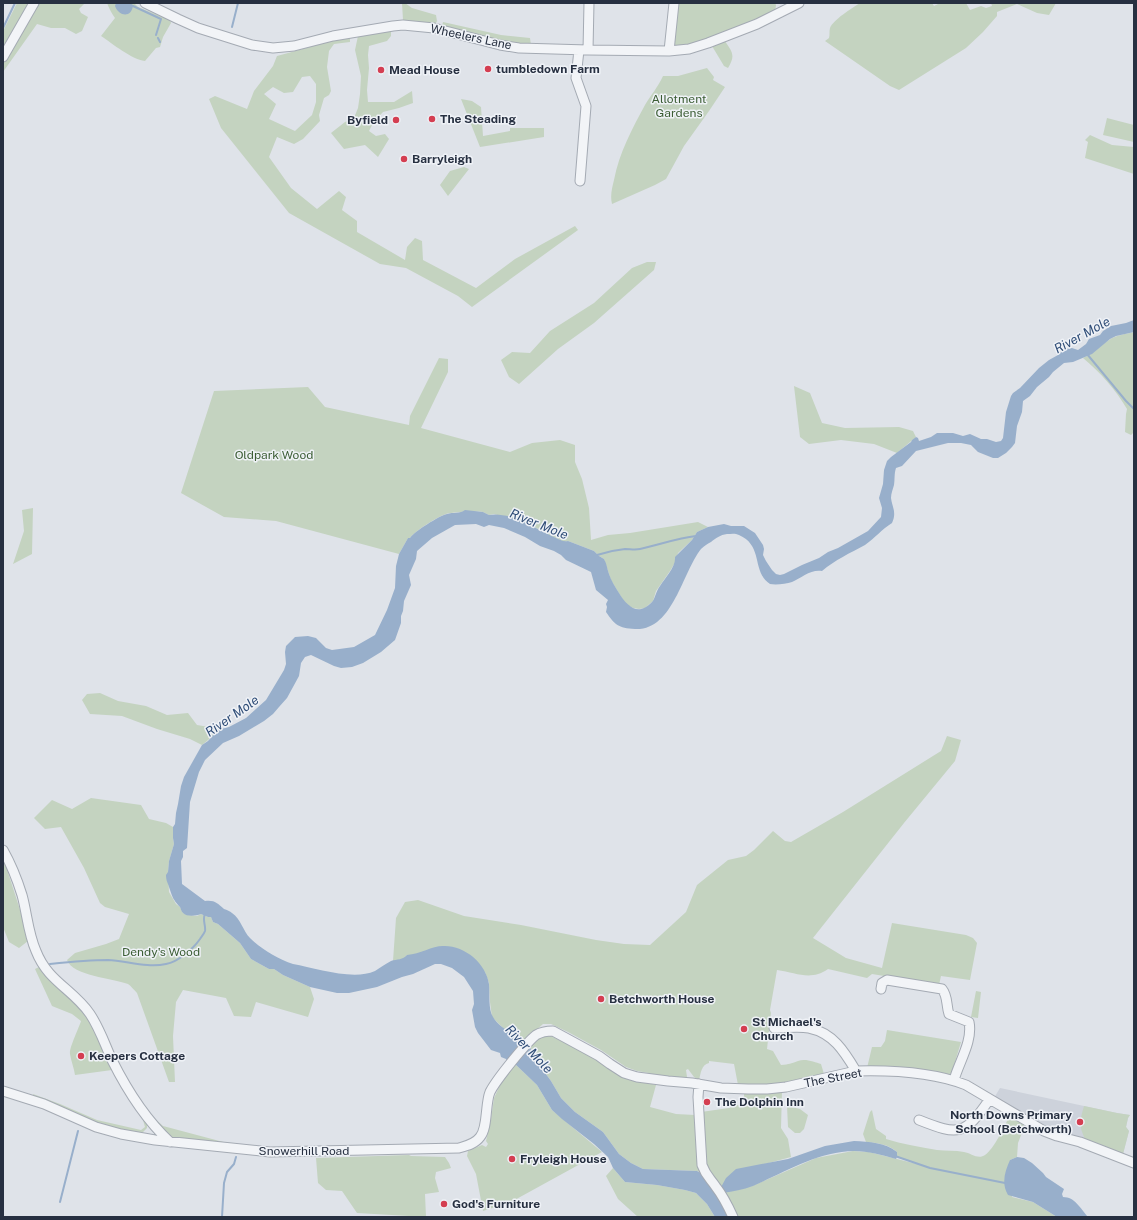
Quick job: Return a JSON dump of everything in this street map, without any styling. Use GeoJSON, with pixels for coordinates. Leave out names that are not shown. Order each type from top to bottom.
{"type":"FeatureCollection","features":[{"type":"Feature","properties":{"kind":"street"},"geometry":{"type":"LineString","coordinates":[[3,57],[34,3]]}},
{"type":"Feature","properties":{"kind":"street","name":"Wheelers Lane"},"geometry":{"type":"LineString","coordinates":[[145,3],[198,28],[252,45],[272,48],[294,46],[333,36],[404,25],[434,28],[506,46],[578,50],[669,50],[689,48],[708,43],[756,24],[799,3]]}},
{"type":"Feature","properties":{"kind":"street"},"geometry":{"type":"LineString","coordinates":[[588,50],[589,3]]}},
{"type":"Feature","properties":{"kind":"street"},"geometry":{"type":"LineString","coordinates":[[669,50],[674,3]]}},
{"type":"Feature","properties":{"kind":"street"},"geometry":{"type":"LineString","coordinates":[[778,3],[783,12]]}},
{"type":"Feature","properties":{"kind":"street"},"geometry":{"type":"LineString","coordinates":[[578,50],[576,78],[586,106],[580,181]]}},
{"type":"Feature","properties":{"kind":"street"},"geometry":{"type":"LineString","coordinates":[[3,850],[14,872],[22,895],[31,936],[41,963],[49,974],[90,1013],[125,1083],[151,1123],[170,1142]]}},
{"type":"Feature","properties":{"kind":"street"},"geometry":{"type":"LineString","coordinates":[[881,989],[882,983],[887,980],[942,989],[946,994],[949,1014],[969,1022],[970,1029],[968,1040],[954,1080]]}},
{"type":"Feature","properties":{"kind":"street"},"geometry":{"type":"LineString","coordinates":[[774,1028],[808,1028],[823,1033],[837,1042],[847,1055],[856,1071]]}},
{"type":"Feature","properties":{"kind":"street","name":"The Street"},"geometry":{"type":"LineString","coordinates":[[511,1063],[529,1041],[537,1034],[546,1031],[553,1031],[599,1056],[624,1073],[637,1077],[721,1088],[767,1089],[786,1087],[856,1071],[891,1071],[937,1076],[954,1080],[966,1085],[989,1100],[1044,1131],[1080,1142],[1134,1163]]}},
{"type":"Feature","properties":{"kind":"street","name":"Snowerhill Road"},"geometry":{"type":"LineString","coordinates":[[3,1091],[44,1104],[96,1127],[121,1134],[170,1142],[270,1152],[459,1148],[470,1144],[481,1137],[490,1093],[500,1076],[511,1063]]}},
{"type":"Feature","properties":{"kind":"street"},"geometry":{"type":"LineString","coordinates":[[699,1084],[698,1097],[702,1165],[706,1174],[727,1203],[733,1217]]}},
{"type":"Feature","properties":{"kind":"street"},"geometry":{"type":"LineString","coordinates":[[920,1120],[949,1130],[961,1129],[975,1119],[989,1100]]}},
{"type":"Feature","properties":{"kind":"street"},"geometry":{"type":"LineString","coordinates":[[143,1138],[149,1130],[151,1123]]}},
{"type":"Feature","properties":{"kind":"shaded area","name":"North Downs Primary School (Betchworth)"},"geometry":{"type":"Polygon","coordinates":[[[1000,1088],[1130,1115],[1126,1127],[1129,1131],[1123,1154],[1085,1139],[1049,1130],[994,1098],[1000,1088]]]}},
{"type":"Feature","properties":{"kind":"green space"},"geometry":{"type":"Polygon","coordinates":[[[17,3],[31,3],[3,52],[3,31],[17,3]]]}},
{"type":"Feature","properties":{"kind":"green space"},"geometry":{"type":"Polygon","coordinates":[[[37,3],[85,3],[79,9],[81,13],[88,17],[82,31],[76,34],[65,28],[51,28],[37,24],[3,72],[3,62],[37,3]]]}},
{"type":"Feature","properties":{"kind":"green space"},"geometry":{"type":"Polygon","coordinates":[[[107,3],[134,3],[138,7],[170,20],[171,23],[163,37],[160,47],[156,48],[145,61],[128,54],[101,36],[115,18],[107,3]]]}},
{"type":"Feature","properties":{"kind":"green space"},"geometry":{"type":"Polygon","coordinates":[[[402,3],[405,3],[412,8],[436,15],[437,21],[435,25],[403,20],[402,3]]]}},
{"type":"Feature","properties":{"kind":"green space"},"geometry":{"type":"Polygon","coordinates":[[[676,3],[775,3],[776,5],[775,12],[753,24],[689,46],[678,47],[674,45],[673,41],[676,3]]]}},
{"type":"Feature","properties":{"kind":"green space"},"geometry":{"type":"Polygon","coordinates":[[[860,3],[932,3],[934,6],[940,3],[966,3],[970,10],[981,6],[986,8],[992,6],[991,3],[1056,3],[1049,15],[1037,13],[1017,4],[997,12],[997,16],[966,48],[899,90],[890,86],[825,41],[829,38],[830,28],[835,21],[860,3]]]}},
{"type":"Feature","properties":{"kind":"green space"},"geometry":{"type":"Polygon","coordinates":[[[443,22],[501,35],[530,38],[531,45],[500,43],[442,26],[443,22]]]}},
{"type":"Feature","properties":{"kind":"green space"},"geometry":{"type":"Polygon","coordinates":[[[391,31],[391,36],[387,41],[369,46],[367,90],[368,102],[394,102],[412,91],[413,103],[383,112],[373,123],[369,131],[376,136],[385,134],[389,139],[378,157],[365,145],[344,149],[331,133],[345,122],[354,118],[358,108],[361,76],[355,50],[358,36],[391,31]]]}},
{"type":"Feature","properties":{"kind":"green space"},"geometry":{"type":"Polygon","coordinates":[[[350,37],[350,42],[334,44],[329,51],[327,67],[331,91],[329,95],[324,98],[319,115],[320,121],[303,139],[294,144],[277,137],[269,157],[291,188],[317,209],[339,191],[346,197],[342,210],[357,221],[357,232],[405,260],[407,247],[415,238],[422,241],[423,260],[476,288],[515,259],[575,226],[578,230],[472,307],[458,296],[406,268],[380,264],[289,213],[221,128],[209,99],[215,96],[247,109],[254,91],[273,66],[277,56],[310,47],[319,42],[350,37]],[[310,76],[302,77],[293,92],[284,93],[273,87],[264,94],[276,104],[269,119],[295,131],[312,115],[316,102],[316,84],[310,76]]]}},
{"type":"Feature","properties":{"kind":"green space"},"geometry":{"type":"Polygon","coordinates":[[[725,41],[732,54],[732,60],[728,68],[724,66],[712,46],[725,41]]]}},
{"type":"Feature","properties":{"kind":"green space","name":"Allotment Gardens"},"geometry":{"type":"Polygon","coordinates":[[[707,68],[714,77],[713,80],[725,87],[684,146],[666,179],[612,204],[612,189],[619,160],[645,105],[663,76],[678,76],[707,68]]]}},
{"type":"Feature","properties":{"kind":"green space"},"geometry":{"type":"Polygon","coordinates":[[[461,99],[472,101],[481,107],[483,136],[510,131],[510,128],[544,128],[544,137],[480,147],[461,99]]]}},
{"type":"Feature","properties":{"kind":"green space"},"geometry":{"type":"Polygon","coordinates":[[[1107,118],[1134,125],[1134,142],[1103,135],[1107,118]]]}},
{"type":"Feature","properties":{"kind":"green space"},"geometry":{"type":"Polygon","coordinates":[[[1090,135],[1112,145],[1134,147],[1134,174],[1085,158],[1088,142],[1085,140],[1090,135]]]}},
{"type":"Feature","properties":{"kind":"green space"},"geometry":{"type":"Polygon","coordinates":[[[464,167],[469,169],[448,196],[440,185],[450,171],[464,167]]]}},
{"type":"Feature","properties":{"kind":"green space"},"geometry":{"type":"Polygon","coordinates":[[[647,262],[656,262],[654,270],[594,323],[558,349],[519,384],[509,377],[501,360],[512,352],[530,353],[550,331],[594,303],[632,268],[647,262]]]}},
{"type":"Feature","properties":{"kind":"green space"},"geometry":{"type":"Polygon","coordinates":[[[1134,332],[1134,432],[1131,435],[1125,432],[1127,409],[1123,402],[1096,369],[1083,358],[1091,354],[1112,338],[1134,332]]]}},
{"type":"Feature","properties":{"kind":"green space","name":"Oldpark Wood"},"geometry":{"type":"Polygon","coordinates":[[[439,358],[448,359],[448,372],[421,428],[510,452],[532,443],[560,440],[575,445],[575,462],[582,479],[589,508],[591,540],[608,535],[698,522],[708,527],[697,532],[692,540],[678,553],[676,561],[656,591],[653,601],[645,608],[633,608],[627,605],[611,580],[604,559],[594,551],[568,541],[564,542],[531,525],[494,514],[489,515],[483,512],[449,513],[426,524],[410,538],[408,538],[399,554],[276,521],[224,517],[181,493],[214,391],[308,387],[325,407],[409,425],[410,416],[439,358]]]}},
{"type":"Feature","properties":{"kind":"green space"},"geometry":{"type":"Polygon","coordinates":[[[794,386],[810,393],[822,423],[845,428],[899,427],[913,431],[916,437],[897,453],[874,444],[841,440],[809,444],[800,437],[794,386]]]}},
{"type":"Feature","properties":{"kind":"green space"},"geometry":{"type":"Polygon","coordinates":[[[33,508],[32,554],[13,564],[24,531],[22,510],[33,508]]]}},
{"type":"Feature","properties":{"kind":"green space"},"geometry":{"type":"Polygon","coordinates":[[[100,693],[118,701],[146,706],[167,715],[188,713],[197,725],[221,729],[202,745],[190,739],[122,716],[90,714],[82,700],[87,694],[100,693]]]}},
{"type":"Feature","properties":{"kind":"green space"},"geometry":{"type":"Polygon","coordinates":[[[947,736],[961,740],[955,761],[813,938],[846,958],[882,968],[892,923],[966,935],[973,938],[977,943],[970,980],[941,976],[939,985],[872,974],[867,978],[828,969],[816,975],[804,975],[777,970],[770,1010],[771,1013],[767,1049],[773,1051],[781,1065],[790,1064],[801,1060],[810,1061],[821,1064],[824,1074],[780,1085],[738,1085],[734,1064],[709,1061],[709,1063],[703,1067],[699,1080],[694,1077],[688,1069],[686,1070],[687,1077],[685,1079],[650,1076],[649,1073],[626,1067],[601,1050],[551,1024],[543,1024],[524,1041],[517,1035],[503,1028],[492,1017],[489,983],[485,972],[413,955],[407,955],[404,959],[393,961],[396,918],[405,902],[418,900],[464,916],[521,925],[596,940],[624,944],[650,945],[686,912],[697,885],[728,860],[746,856],[773,831],[785,841],[791,842],[843,812],[941,751],[947,736]]]}},
{"type":"Feature","properties":{"kind":"green space","name":"Dendy's Wood"},"geometry":{"type":"Polygon","coordinates":[[[91,798],[141,805],[149,819],[166,823],[173,827],[174,844],[169,861],[168,872],[169,892],[176,904],[180,907],[183,913],[188,915],[197,916],[201,914],[211,917],[213,922],[218,924],[240,943],[251,959],[269,969],[274,969],[283,975],[310,987],[314,999],[308,1017],[256,1002],[251,1017],[234,1016],[226,998],[183,990],[176,1002],[173,1036],[175,1082],[169,1082],[137,993],[128,984],[94,976],[77,970],[67,960],[75,953],[119,939],[129,914],[105,907],[100,903],[84,868],[61,827],[45,829],[34,818],[52,800],[72,809],[91,798]]]}},
{"type":"Feature","properties":{"kind":"green space"},"geometry":{"type":"Polygon","coordinates":[[[3,857],[22,916],[28,941],[19,948],[9,942],[3,927],[3,857]]]}},
{"type":"Feature","properties":{"kind":"green space"},"geometry":{"type":"Polygon","coordinates":[[[39,967],[54,984],[88,1016],[95,1028],[112,1070],[75,1075],[70,1057],[70,1051],[81,1021],[72,1014],[52,1006],[35,969],[39,967]]]}},
{"type":"Feature","properties":{"kind":"green space"},"geometry":{"type":"Polygon","coordinates":[[[976,991],[981,992],[978,1018],[971,1017],[976,991]]]}},
{"type":"Feature","properties":{"kind":"green space"},"geometry":{"type":"Polygon","coordinates":[[[887,1030],[961,1042],[952,1072],[948,1076],[867,1068],[872,1047],[881,1047],[885,1041],[887,1030]]]}},
{"type":"Feature","properties":{"kind":"green space"},"geometry":{"type":"Polygon","coordinates":[[[542,1036],[551,1036],[627,1078],[656,1085],[650,1107],[676,1114],[695,1115],[702,1173],[697,1171],[643,1169],[631,1163],[619,1154],[603,1132],[575,1112],[561,1098],[529,1046],[542,1036]]]}},
{"type":"Feature","properties":{"kind":"green space"},"geometry":{"type":"Polygon","coordinates":[[[515,1064],[537,1085],[552,1110],[602,1152],[511,1202],[483,1211],[476,1174],[467,1156],[468,1151],[482,1145],[486,1147],[488,1144],[486,1141],[494,1098],[503,1079],[515,1064]]]}},
{"type":"Feature","properties":{"kind":"green space"},"geometry":{"type":"Polygon","coordinates":[[[782,1091],[781,1128],[788,1139],[791,1157],[765,1164],[720,1189],[705,1168],[701,1112],[729,1108],[744,1103],[744,1092],[782,1091]]]}},
{"type":"Feature","properties":{"kind":"green space"},"geometry":{"type":"Polygon","coordinates":[[[33,1094],[97,1120],[141,1130],[145,1127],[143,1120],[147,1124],[147,1128],[142,1133],[135,1133],[107,1127],[34,1097],[33,1094]]]}},
{"type":"Feature","properties":{"kind":"green space"},"geometry":{"type":"Polygon","coordinates":[[[787,1106],[800,1109],[808,1115],[804,1129],[800,1133],[795,1133],[788,1127],[787,1106]]]}},
{"type":"Feature","properties":{"kind":"green space"},"geometry":{"type":"Polygon","coordinates":[[[1084,1106],[1130,1115],[1126,1127],[1129,1131],[1123,1154],[1085,1139],[1081,1130],[1080,1122],[1084,1106]]]}},
{"type":"Feature","properties":{"kind":"green space"},"geometry":{"type":"Polygon","coordinates":[[[872,1110],[876,1129],[886,1136],[886,1139],[937,1150],[964,1152],[980,1157],[985,1155],[992,1148],[1009,1117],[1025,1125],[1018,1143],[1017,1157],[1010,1160],[1012,1197],[1033,1202],[1057,1217],[735,1217],[723,1193],[752,1186],[816,1158],[853,1151],[869,1152],[921,1165],[897,1157],[897,1152],[894,1149],[878,1143],[866,1142],[863,1134],[872,1110]]]}},
{"type":"Feature","properties":{"kind":"green space"},"geometry":{"type":"Polygon","coordinates":[[[152,1116],[163,1126],[227,1143],[176,1139],[166,1134],[151,1119],[152,1116]]]}},
{"type":"Feature","properties":{"kind":"green space"},"geometry":{"type":"Polygon","coordinates":[[[409,1155],[445,1157],[451,1168],[436,1172],[435,1178],[439,1192],[425,1194],[426,1217],[357,1213],[342,1191],[326,1190],[318,1183],[316,1158],[409,1155]]]}},
{"type":"Feature","properties":{"kind":"green space"},"geometry":{"type":"Polygon","coordinates":[[[613,1168],[625,1182],[657,1185],[696,1193],[707,1204],[715,1217],[638,1217],[618,1199],[606,1176],[613,1168]]]}},
{"type":"Feature","properties":{"kind":"water"},"geometry":{"type":"Polygon","coordinates":[[[116,3],[130,3],[133,5],[128,14],[122,14],[117,10],[115,6],[116,3]]]}},
{"type":"Feature","properties":{"kind":"water"},"geometry":{"type":"Polygon","coordinates":[[[1134,320],[1134,332],[1116,336],[1092,354],[1073,362],[1064,363],[1023,401],[1022,412],[1017,426],[1015,443],[1006,453],[998,458],[993,458],[978,452],[971,445],[961,443],[948,443],[916,451],[902,466],[896,468],[891,496],[894,513],[892,523],[865,545],[837,560],[822,571],[814,571],[790,583],[770,584],[764,579],[752,545],[747,540],[736,534],[722,535],[701,549],[694,559],[668,611],[659,621],[648,627],[629,629],[621,627],[615,623],[606,612],[606,604],[608,600],[596,590],[591,572],[566,560],[554,551],[540,546],[525,537],[504,528],[489,525],[484,527],[476,524],[455,525],[432,538],[417,551],[416,559],[409,575],[411,585],[404,601],[401,623],[395,640],[381,652],[363,663],[352,667],[341,668],[311,655],[305,657],[301,663],[299,676],[287,698],[273,714],[239,736],[223,743],[205,760],[199,772],[190,802],[187,848],[183,851],[181,861],[182,884],[205,901],[216,902],[224,909],[231,912],[238,918],[254,942],[270,953],[293,964],[334,973],[356,975],[375,971],[391,961],[402,959],[407,955],[439,946],[451,946],[466,952],[479,962],[487,976],[491,1014],[499,1025],[524,1041],[507,1061],[501,1057],[500,1053],[491,1050],[478,1033],[475,1027],[472,1010],[474,1004],[473,991],[464,977],[452,968],[441,964],[435,964],[377,987],[349,993],[337,993],[310,987],[283,975],[274,969],[269,969],[251,959],[240,943],[218,924],[213,922],[211,917],[201,914],[192,916],[187,915],[182,912],[174,900],[166,879],[174,844],[173,827],[175,824],[181,786],[184,777],[202,745],[221,729],[229,727],[246,718],[266,700],[284,670],[286,664],[286,646],[295,637],[308,636],[316,638],[326,648],[332,650],[354,647],[375,635],[387,610],[395,588],[396,566],[399,554],[408,538],[433,521],[443,515],[465,510],[483,512],[489,515],[506,516],[524,522],[562,541],[568,541],[594,551],[604,559],[611,579],[622,598],[629,606],[638,609],[642,609],[652,602],[674,565],[675,557],[692,540],[697,532],[708,527],[724,524],[731,526],[744,526],[755,533],[763,545],[763,555],[772,570],[776,574],[784,574],[819,558],[868,531],[881,517],[882,508],[879,498],[887,461],[916,437],[919,441],[931,437],[937,433],[953,433],[963,436],[970,434],[981,439],[996,442],[1001,441],[1003,438],[1006,412],[1011,396],[1039,368],[1064,349],[1072,348],[1078,350],[1086,344],[1089,339],[1100,335],[1111,326],[1134,320]]]}},
{"type":"Feature","properties":{"kind":"water","name":"River Mole"},"geometry":{"type":"Polygon","coordinates":[[[529,1046],[561,1098],[575,1112],[603,1132],[619,1154],[631,1163],[643,1169],[697,1171],[707,1178],[716,1191],[729,1217],[715,1217],[707,1204],[696,1193],[657,1185],[625,1182],[613,1168],[608,1157],[552,1110],[537,1085],[515,1064],[529,1046]]]}},
{"type":"Feature","properties":{"kind":"water"},"geometry":{"type":"Polygon","coordinates":[[[854,1141],[877,1143],[887,1146],[897,1152],[897,1157],[896,1159],[859,1151],[840,1152],[814,1159],[753,1186],[723,1193],[720,1189],[726,1178],[736,1169],[788,1159],[825,1146],[854,1141]]]}},
{"type":"Feature","properties":{"kind":"water"},"geometry":{"type":"Polygon","coordinates":[[[1017,1157],[1024,1158],[1032,1163],[1046,1177],[1064,1189],[1062,1194],[1063,1197],[1067,1197],[1074,1201],[1088,1217],[1057,1217],[1033,1202],[1008,1195],[1004,1182],[1005,1173],[1010,1160],[1017,1157]]]}},
{"type":"Feature","properties":{"kind":"waterway"},"geometry":{"type":"LineString","coordinates":[[3,28],[15,3]]}},
{"type":"Feature","properties":{"kind":"waterway"},"geometry":{"type":"LineString","coordinates":[[36,8],[39,3]]}},
{"type":"Feature","properties":{"kind":"waterway"},"geometry":{"type":"LineString","coordinates":[[232,27],[238,3]]}},
{"type":"Feature","properties":{"kind":"waterway"},"geometry":{"type":"LineString","coordinates":[[133,6],[161,19],[156,35]]}},
{"type":"Feature","properties":{"kind":"waterway"},"geometry":{"type":"LineString","coordinates":[[158,38],[160,42]]}},
{"type":"Feature","properties":{"kind":"waterway"},"geometry":{"type":"LineString","coordinates":[[1087,354],[1134,409]]}},
{"type":"Feature","properties":{"kind":"waterway"},"geometry":{"type":"LineString","coordinates":[[597,555],[621,549],[640,549],[682,538],[696,536]]}},
{"type":"Feature","properties":{"kind":"waterway"},"geometry":{"type":"LineString","coordinates":[[50,964],[108,960],[144,965],[171,963],[185,954],[200,939],[205,931],[205,914]]}},
{"type":"Feature","properties":{"kind":"waterway"},"geometry":{"type":"LineString","coordinates":[[60,1202],[78,1131]]}},
{"type":"Feature","properties":{"kind":"waterway"},"geometry":{"type":"LineString","coordinates":[[895,1156],[930,1168],[1005,1183]]}},
{"type":"Feature","properties":{"kind":"waterway"},"geometry":{"type":"LineString","coordinates":[[222,1217],[224,1183],[227,1172],[234,1164],[236,1157]]}},
{"type":"Feature","properties":{"kind":"place","name":"tumbledown Farm"},"geometry":{"type":"Point","coordinates":[488,69]}},
{"type":"Feature","properties":{"kind":"place","name":"Mead House"},"geometry":{"type":"Point","coordinates":[381,70]}},
{"type":"Feature","properties":{"kind":"place","name":"The Steading"},"geometry":{"type":"Point","coordinates":[432,119]}},
{"type":"Feature","properties":{"kind":"place","name":"Byfield"},"geometry":{"type":"Point","coordinates":[396,120]}},
{"type":"Feature","properties":{"kind":"place","name":"Barryleigh"},"geometry":{"type":"Point","coordinates":[404,159]}},
{"type":"Feature","properties":{"kind":"place","name":"Betchworth House"},"geometry":{"type":"Point","coordinates":[601,999]}},
{"type":"Feature","properties":{"kind":"place","name":"St Michael's Church"},"geometry":{"type":"Point","coordinates":[744,1029]}},
{"type":"Feature","properties":{"kind":"place","name":"Keepers Cottage"},"geometry":{"type":"Point","coordinates":[81,1056]}},
{"type":"Feature","properties":{"kind":"place","name":"The Dolphin Inn"},"geometry":{"type":"Point","coordinates":[707,1102]}},
{"type":"Feature","properties":{"kind":"place","name":"North Downs Primary School (Betchworth)"},"geometry":{"type":"Point","coordinates":[1080,1122]}},
{"type":"Feature","properties":{"kind":"place","name":"Fryleigh House"},"geometry":{"type":"Point","coordinates":[512,1159]}},
{"type":"Feature","properties":{"kind":"place","name":"God's Furniture"},"geometry":{"type":"Point","coordinates":[444,1204]}}]}
